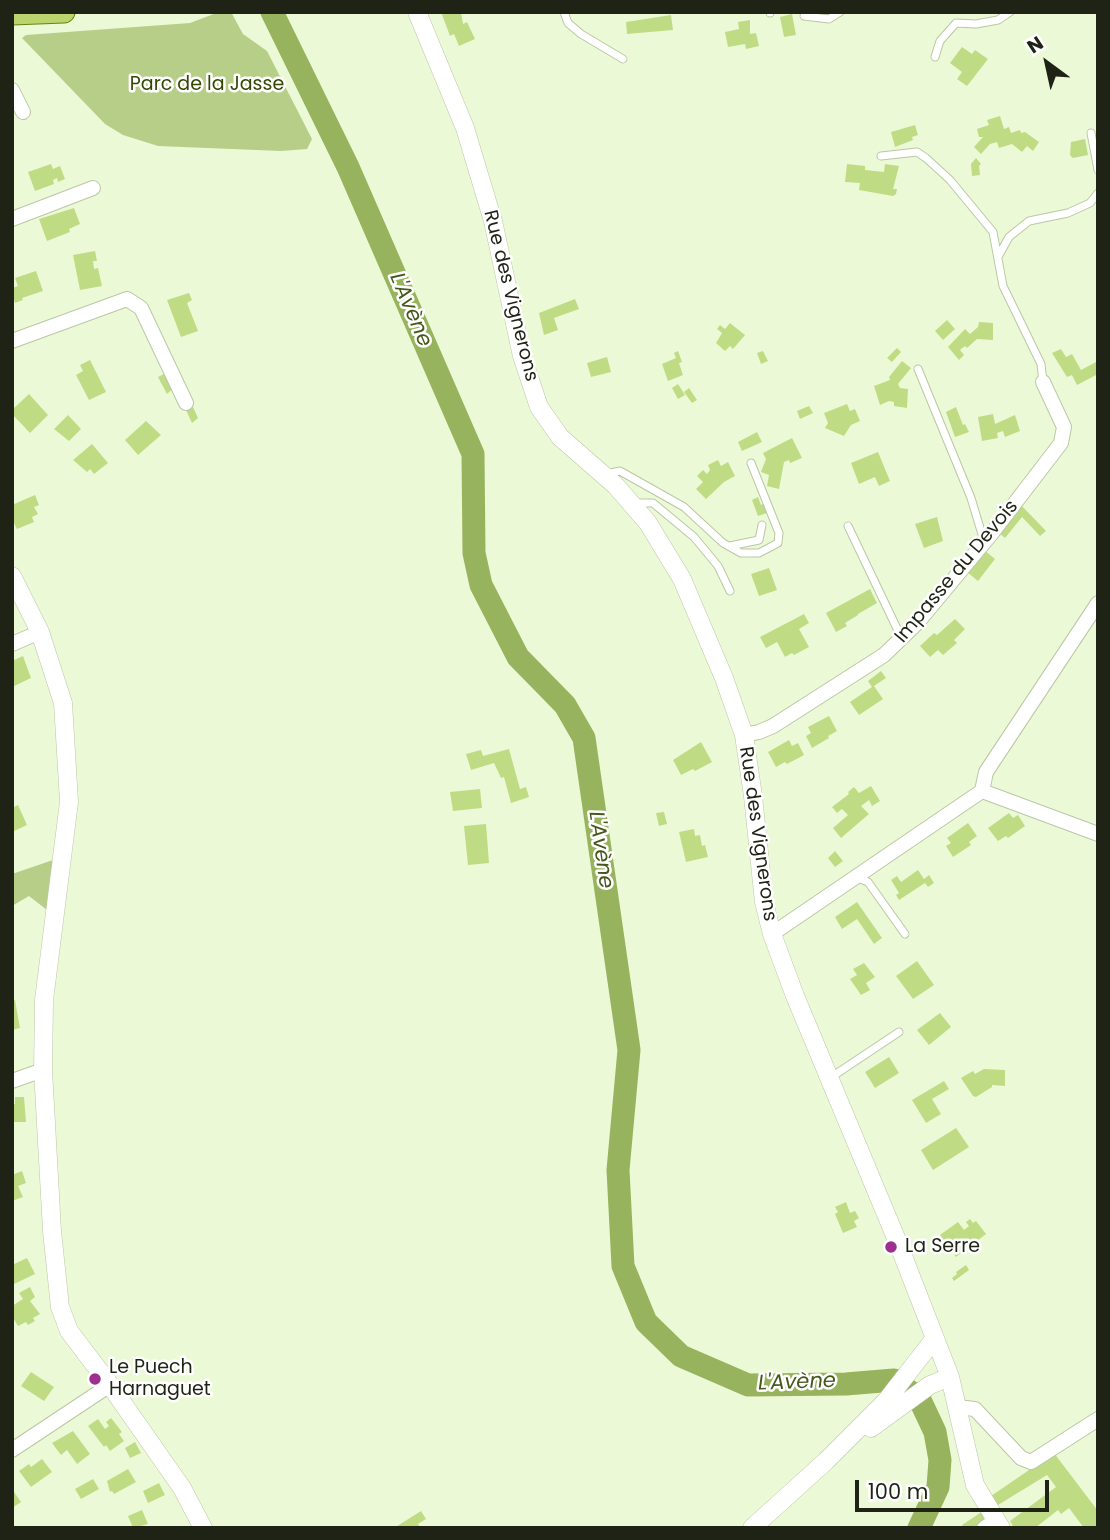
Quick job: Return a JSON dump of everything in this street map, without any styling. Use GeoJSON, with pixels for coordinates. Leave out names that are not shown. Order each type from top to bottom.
{"type":"FeatureCollection","features":[{"type":"Feature","properties":{"kind":"main road"},"geometry":{"type":"LineString","coordinates":[[12,14],[64,12]]}},
{"type":"Feature","properties":{"kind":"street","name":"Rue des Vignerons"},"geometry":{"type":"LineString","coordinates":[[417,12],[465,128],[493,221],[522,356],[539,407],[560,437],[632,503],[648,523],[682,579],[706,631],[744,735],[764,902],[772,934],[950,1377],[975,1485],[994,1525]]}},
{"type":"Feature","properties":{"kind":"street"},"geometry":{"type":"LineString","coordinates":[[12,90],[23,112]]}},
{"type":"Feature","properties":{"kind":"street"},"geometry":{"type":"LineString","coordinates":[[12,219],[93,188]]}},
{"type":"Feature","properties":{"kind":"street"},"geometry":{"type":"LineString","coordinates":[[12,341],[127,299],[141,308],[186,403]]}},
{"type":"Feature","properties":{"kind":"street","name":"Impasse du Devois"},"geometry":{"type":"LineString","coordinates":[[744,735],[759,733],[773,726],[884,655],[902,640],[985,542],[1061,443],[1064,427],[1043,382]]}},
{"type":"Feature","properties":{"kind":"street"},"geometry":{"type":"LineString","coordinates":[[14,587],[40,632],[63,703],[69,802],[44,1000],[43,1070],[52,1231],[60,1307],[69,1331],[182,1488],[203,1528]]}},
{"type":"Feature","properties":{"kind":"street"},"geometry":{"type":"LineString","coordinates":[[772,934],[982,791],[986,772],[1098,603]]}},
{"type":"Feature","properties":{"kind":"street"},"geometry":{"type":"LineString","coordinates":[[12,644],[40,632]]}},
{"type":"Feature","properties":{"kind":"street"},"geometry":{"type":"LineString","coordinates":[[982,791],[1098,835]]}},
{"type":"Feature","properties":{"kind":"street"},"geometry":{"type":"LineString","coordinates":[[12,1082],[43,1070]]}},
{"type":"Feature","properties":{"kind":"street"},"geometry":{"type":"LineString","coordinates":[[891,1405],[935,1338]]}},
{"type":"Feature","properties":{"kind":"street"},"geometry":{"type":"LineString","coordinates":[[752,1528],[891,1405],[950,1377]]}},
{"type":"Feature","properties":{"kind":"street"},"geometry":{"type":"LineString","coordinates":[[12,1450],[110,1385]]}},
{"type":"Feature","properties":{"kind":"street"},"geometry":{"type":"LineString","coordinates":[[957,1407],[975,1409],[1021,1458],[1031,1462],[1098,1419]]}},
{"type":"Feature","properties":{"kind":"lane"},"geometry":{"type":"LineString","coordinates":[[564,12],[568,23],[581,34],[623,59]]}},
{"type":"Feature","properties":{"kind":"lane"},"geometry":{"type":"LineString","coordinates":[[804,16],[829,19],[840,12]]}},
{"type":"Feature","properties":{"kind":"lane"},"geometry":{"type":"LineString","coordinates":[[935,57],[940,41],[956,23],[976,24],[998,20],[1010,12]]}},
{"type":"Feature","properties":{"kind":"lane"},"geometry":{"type":"LineString","coordinates":[[1091,134],[1098,170]]}},
{"type":"Feature","properties":{"kind":"lane"},"geometry":{"type":"LineString","coordinates":[[881,156],[917,152],[926,158],[950,180],[993,232],[1003,286],[1041,363],[1043,382]]}},
{"type":"Feature","properties":{"kind":"lane"},"geometry":{"type":"LineString","coordinates":[[999,256],[1009,237],[1029,221],[1068,213],[1090,203],[1098,193]]}},
{"type":"Feature","properties":{"kind":"lane"},"geometry":{"type":"LineString","coordinates":[[918,369],[971,498],[985,542]]}},
{"type":"Feature","properties":{"kind":"lane"},"geometry":{"type":"LineString","coordinates":[[603,475],[620,471],[684,507],[723,542],[741,553],[759,552],[778,543],[779,533],[751,463]]}},
{"type":"Feature","properties":{"kind":"lane"},"geometry":{"type":"LineString","coordinates":[[632,503],[653,503],[694,537],[718,566],[730,591]]}},
{"type":"Feature","properties":{"kind":"lane"},"geometry":{"type":"LineString","coordinates":[[730,546],[759,540],[762,525]]}},
{"type":"Feature","properties":{"kind":"lane"},"geometry":{"type":"LineString","coordinates":[[848,526],[902,640]]}},
{"type":"Feature","properties":{"kind":"lane"},"geometry":{"type":"LineString","coordinates":[[856,877],[868,882],[905,934]]}},
{"type":"Feature","properties":{"kind":"lane"},"geometry":{"type":"LineString","coordinates":[[829,1078],[899,1031]]}},
{"type":"Feature","properties":{"kind":"green space","name":"Parc de la Jasse"},"geometry":{"type":"Polygon","coordinates":[[[219,12],[231,12],[243,34],[267,51],[312,139],[307,149],[281,151],[158,146],[123,135],[105,124],[22,38],[26,35],[190,23],[219,12]]]}},
{"type":"Feature","properties":{"kind":"green space"},"geometry":{"type":"Polygon","coordinates":[[[53,860],[47,910],[29,896],[12,906],[12,874],[53,860]]]}},
{"type":"Feature","properties":{"kind":"building"},"geometry":{"type":"Polygon","coordinates":[[[441,12],[461,12],[463,24],[467,22],[475,39],[459,46],[454,34],[450,36],[441,12]]]}},
{"type":"Feature","properties":{"kind":"building"},"geometry":{"type":"Polygon","coordinates":[[[792,14],[796,35],[784,37],[780,17],[792,14]]]}},
{"type":"Feature","properties":{"kind":"building"},"geometry":{"type":"Polygon","coordinates":[[[671,15],[673,30],[627,34],[626,22],[671,15]]]}},
{"type":"Feature","properties":{"kind":"building"},"geometry":{"type":"Polygon","coordinates":[[[750,20],[750,34],[756,33],[759,46],[746,49],[745,44],[728,47],[725,32],[739,29],[738,22],[750,20]]]}},
{"type":"Feature","properties":{"kind":"building"},"geometry":{"type":"Polygon","coordinates":[[[962,47],[972,54],[975,50],[988,59],[967,86],[957,79],[962,72],[950,63],[962,47]]]}},
{"type":"Feature","properties":{"kind":"building"},"geometry":{"type":"Polygon","coordinates":[[[1000,116],[1004,129],[1009,127],[1011,133],[1020,130],[1039,142],[1033,151],[1027,146],[1022,152],[1012,144],[999,148],[997,142],[990,144],[981,154],[974,147],[983,137],[979,137],[977,129],[989,125],[987,120],[1000,116]]]}},
{"type":"Feature","properties":{"kind":"building"},"geometry":{"type":"Polygon","coordinates":[[[915,125],[918,135],[912,137],[913,140],[895,147],[891,132],[915,125]]]}},
{"type":"Feature","properties":{"kind":"building"},"geometry":{"type":"Polygon","coordinates":[[[1085,139],[1088,155],[1073,158],[1070,155],[1071,142],[1085,139]]]}},
{"type":"Feature","properties":{"kind":"building"},"geometry":{"type":"Polygon","coordinates":[[[976,158],[981,164],[980,175],[972,176],[971,164],[976,158]]]}},
{"type":"Feature","properties":{"kind":"building"},"geometry":{"type":"Polygon","coordinates":[[[51,164],[53,169],[60,166],[65,179],[58,182],[57,178],[53,180],[54,184],[35,191],[28,172],[51,164]]]}},
{"type":"Feature","properties":{"kind":"building"},"geometry":{"type":"Polygon","coordinates":[[[847,164],[884,172],[885,164],[899,166],[893,189],[897,189],[896,194],[893,196],[859,190],[860,183],[845,182],[847,164]]]}},
{"type":"Feature","properties":{"kind":"building"},"geometry":{"type":"Polygon","coordinates":[[[74,208],[80,224],[69,229],[70,232],[47,241],[39,219],[74,208]]]}},
{"type":"Feature","properties":{"kind":"building"},"geometry":{"type":"Polygon","coordinates":[[[95,251],[97,261],[93,261],[94,269],[98,268],[102,286],[80,290],[73,255],[95,251]]]}},
{"type":"Feature","properties":{"kind":"building"},"geometry":{"type":"Polygon","coordinates":[[[36,271],[43,291],[15,303],[12,288],[18,286],[15,278],[36,271]]]}},
{"type":"Feature","properties":{"kind":"building"},"geometry":{"type":"Polygon","coordinates":[[[189,293],[192,300],[187,303],[198,331],[181,337],[167,300],[189,293]]]}},
{"type":"Feature","properties":{"kind":"building"},"geometry":{"type":"Polygon","coordinates":[[[575,299],[579,309],[554,318],[558,330],[544,335],[539,313],[575,299]]]}},
{"type":"Feature","properties":{"kind":"building"},"geometry":{"type":"Polygon","coordinates":[[[947,320],[955,329],[943,340],[935,331],[947,320]]]}},
{"type":"Feature","properties":{"kind":"building"},"geometry":{"type":"Polygon","coordinates":[[[979,322],[993,323],[993,340],[977,339],[967,348],[965,346],[960,350],[964,355],[959,360],[948,347],[965,329],[970,334],[978,327],[979,322]]]}},
{"type":"Feature","properties":{"kind":"building"},"geometry":{"type":"Polygon","coordinates":[[[730,323],[745,335],[733,349],[730,346],[725,351],[716,343],[722,333],[717,329],[720,325],[725,329],[730,323]]]}},
{"type":"Feature","properties":{"kind":"building"},"geometry":{"type":"Polygon","coordinates":[[[897,348],[901,352],[892,362],[887,358],[897,348]]]}},
{"type":"Feature","properties":{"kind":"building"},"geometry":{"type":"Polygon","coordinates":[[[1061,349],[1066,357],[1072,354],[1081,370],[1098,361],[1098,374],[1077,385],[1072,375],[1067,377],[1052,353],[1061,349]]]}},
{"type":"Feature","properties":{"kind":"building"},"geometry":{"type":"Polygon","coordinates":[[[678,351],[683,375],[668,381],[662,364],[676,358],[674,353],[678,351]]]}},
{"type":"Feature","properties":{"kind":"building"},"geometry":{"type":"Polygon","coordinates":[[[763,351],[768,361],[761,364],[757,353],[763,351]]]}},
{"type":"Feature","properties":{"kind":"building"},"geometry":{"type":"Polygon","coordinates":[[[607,357],[611,372],[591,377],[587,363],[607,357]]]}},
{"type":"Feature","properties":{"kind":"building"},"geometry":{"type":"Polygon","coordinates":[[[90,360],[106,392],[89,400],[76,375],[83,371],[80,365],[90,360]]]}},
{"type":"Feature","properties":{"kind":"building"},"geometry":{"type":"Polygon","coordinates":[[[902,361],[911,368],[898,384],[900,388],[908,389],[907,408],[894,406],[894,402],[889,401],[880,405],[874,386],[890,380],[889,377],[902,361]]]}},
{"type":"Feature","properties":{"kind":"building"},"geometry":{"type":"Polygon","coordinates":[[[168,372],[176,386],[167,394],[158,377],[168,372]]]}},
{"type":"Feature","properties":{"kind":"building"},"geometry":{"type":"Polygon","coordinates":[[[678,384],[685,395],[678,399],[672,388],[678,384]]]}},
{"type":"Feature","properties":{"kind":"building"},"geometry":{"type":"Polygon","coordinates":[[[689,388],[697,400],[692,403],[684,392],[689,388]]]}},
{"type":"Feature","properties":{"kind":"building"},"geometry":{"type":"Polygon","coordinates":[[[29,394],[48,415],[30,433],[12,414],[12,410],[29,394]]]}},
{"type":"Feature","properties":{"kind":"building"},"geometry":{"type":"Polygon","coordinates":[[[847,404],[850,411],[855,409],[860,421],[851,425],[844,436],[825,428],[828,423],[824,413],[847,404]]]}},
{"type":"Feature","properties":{"kind":"building"},"geometry":{"type":"Polygon","coordinates":[[[809,406],[813,413],[800,419],[797,411],[809,406]]]}},
{"type":"Feature","properties":{"kind":"building"},"geometry":{"type":"Polygon","coordinates":[[[193,407],[198,418],[192,423],[186,410],[193,407]]]}},
{"type":"Feature","properties":{"kind":"building"},"geometry":{"type":"Polygon","coordinates":[[[956,407],[969,432],[955,437],[946,412],[956,407]]]}},
{"type":"Feature","properties":{"kind":"building"},"geometry":{"type":"Polygon","coordinates":[[[993,414],[995,424],[1015,415],[1020,431],[1005,437],[1003,431],[997,433],[998,438],[982,441],[978,417],[993,414]]]}},
{"type":"Feature","properties":{"kind":"building"},"geometry":{"type":"Polygon","coordinates":[[[68,415],[81,429],[69,441],[54,429],[68,415]]]}},
{"type":"Feature","properties":{"kind":"building"},"geometry":{"type":"Polygon","coordinates":[[[146,421],[161,435],[138,455],[125,440],[146,421]]]}},
{"type":"Feature","properties":{"kind":"building"},"geometry":{"type":"Polygon","coordinates":[[[757,432],[762,442],[742,451],[738,442],[757,432]]]}},
{"type":"Feature","properties":{"kind":"building"},"geometry":{"type":"Polygon","coordinates":[[[792,438],[802,458],[790,463],[789,460],[784,462],[779,489],[767,486],[769,475],[761,472],[766,459],[763,453],[792,438]]]}},
{"type":"Feature","properties":{"kind":"building"},"geometry":{"type":"Polygon","coordinates":[[[92,444],[108,463],[94,474],[90,469],[87,472],[73,460],[92,444]]]}},
{"type":"Feature","properties":{"kind":"building"},"geometry":{"type":"Polygon","coordinates":[[[878,452],[890,481],[879,486],[875,477],[859,484],[851,463],[878,452]]]}},
{"type":"Feature","properties":{"kind":"building"},"geometry":{"type":"Polygon","coordinates":[[[718,460],[721,466],[728,462],[735,476],[724,482],[706,499],[696,489],[703,482],[697,476],[703,470],[707,474],[710,470],[708,465],[718,460]]]}},
{"type":"Feature","properties":{"kind":"building"},"geometry":{"type":"Polygon","coordinates":[[[35,495],[39,505],[34,507],[38,514],[32,517],[34,522],[17,529],[12,519],[12,505],[35,495]]]}},
{"type":"Feature","properties":{"kind":"building"},"geometry":{"type":"Polygon","coordinates":[[[758,497],[761,505],[764,503],[767,513],[758,516],[752,500],[758,497]]]}},
{"type":"Feature","properties":{"kind":"building"},"geometry":{"type":"Polygon","coordinates":[[[1020,504],[1046,531],[1040,536],[1022,517],[1005,538],[998,532],[1020,504]]]}},
{"type":"Feature","properties":{"kind":"building"},"geometry":{"type":"Polygon","coordinates":[[[937,517],[943,541],[924,548],[915,524],[937,517]]]}},
{"type":"Feature","properties":{"kind":"building"},"geometry":{"type":"Polygon","coordinates":[[[984,550],[995,559],[978,581],[967,572],[984,550]]]}},
{"type":"Feature","properties":{"kind":"building"},"geometry":{"type":"Polygon","coordinates":[[[769,568],[777,590],[759,596],[751,574],[769,568]]]}},
{"type":"Feature","properties":{"kind":"building"},"geometry":{"type":"Polygon","coordinates":[[[870,589],[877,603],[845,623],[847,626],[836,632],[826,613],[870,589]]]}},
{"type":"Feature","properties":{"kind":"building"},"geometry":{"type":"Polygon","coordinates":[[[804,614],[809,623],[799,629],[809,647],[785,657],[777,642],[766,648],[760,637],[804,614]]]}},
{"type":"Feature","properties":{"kind":"building"},"geometry":{"type":"Polygon","coordinates":[[[955,619],[965,629],[954,640],[957,643],[943,655],[938,650],[930,657],[920,646],[955,619]]]}},
{"type":"Feature","properties":{"kind":"building"},"geometry":{"type":"Polygon","coordinates":[[[23,656],[31,678],[12,687],[12,661],[23,656]]]}},
{"type":"Feature","properties":{"kind":"building"},"geometry":{"type":"Polygon","coordinates":[[[881,671],[886,678],[874,686],[883,699],[859,715],[850,702],[872,687],[868,681],[881,671]]]}},
{"type":"Feature","properties":{"kind":"building"},"geometry":{"type":"Polygon","coordinates":[[[829,716],[837,731],[812,748],[806,736],[811,733],[808,727],[829,716]]]}},
{"type":"Feature","properties":{"kind":"building"},"geometry":{"type":"Polygon","coordinates":[[[789,740],[792,746],[798,743],[804,755],[776,767],[768,752],[789,740]]]}},
{"type":"Feature","properties":{"kind":"building"},"geometry":{"type":"Polygon","coordinates":[[[701,742],[712,762],[681,775],[673,760],[701,742]]]}},
{"type":"Feature","properties":{"kind":"building"},"geometry":{"type":"Polygon","coordinates":[[[509,749],[520,789],[526,787],[529,797],[511,803],[504,777],[501,778],[494,763],[471,770],[466,754],[481,750],[483,756],[509,749]]]}},
{"type":"Feature","properties":{"kind":"building"},"geometry":{"type":"Polygon","coordinates":[[[871,786],[880,801],[872,806],[869,800],[861,806],[869,814],[841,838],[833,828],[848,815],[842,809],[837,813],[832,807],[854,787],[859,793],[871,786]]]}},
{"type":"Feature","properties":{"kind":"building"},"geometry":{"type":"Polygon","coordinates":[[[480,789],[482,808],[453,811],[450,792],[480,789]]]}},
{"type":"Feature","properties":{"kind":"building"},"geometry":{"type":"Polygon","coordinates":[[[18,805],[27,825],[12,832],[12,808],[18,805]]]}},
{"type":"Feature","properties":{"kind":"building"},"geometry":{"type":"Polygon","coordinates":[[[664,812],[667,824],[659,826],[656,813],[664,812]]]}},
{"type":"Feature","properties":{"kind":"building"},"geometry":{"type":"Polygon","coordinates":[[[1009,813],[1013,818],[1018,815],[1025,826],[1008,838],[1006,836],[998,841],[988,828],[1009,813]]]}},
{"type":"Feature","properties":{"kind":"building"},"geometry":{"type":"Polygon","coordinates":[[[968,823],[977,836],[969,842],[971,845],[953,857],[946,846],[951,843],[947,838],[968,823]]]}},
{"type":"Feature","properties":{"kind":"building"},"geometry":{"type":"Polygon","coordinates":[[[486,824],[489,863],[468,865],[464,826],[486,824]]]}},
{"type":"Feature","properties":{"kind":"building"},"geometry":{"type":"Polygon","coordinates":[[[694,829],[695,836],[700,835],[702,846],[705,845],[708,857],[686,862],[679,832],[694,829]]]}},
{"type":"Feature","properties":{"kind":"building"},"geometry":{"type":"Polygon","coordinates":[[[835,851],[843,861],[835,867],[828,858],[835,851]]]}},
{"type":"Feature","properties":{"kind":"building"},"geometry":{"type":"Polygon","coordinates":[[[918,870],[924,879],[929,875],[934,883],[928,887],[925,883],[899,900],[896,895],[899,893],[891,880],[897,876],[901,882],[918,870]]]}},
{"type":"Feature","properties":{"kind":"building"},"geometry":{"type":"Polygon","coordinates":[[[857,902],[882,938],[874,944],[857,919],[842,929],[835,917],[857,902]]]}},
{"type":"Feature","properties":{"kind":"building"},"geometry":{"type":"Polygon","coordinates":[[[917,961],[934,985],[913,999],[896,976],[917,961]]]}},
{"type":"Feature","properties":{"kind":"building"},"geometry":{"type":"Polygon","coordinates":[[[864,963],[875,977],[866,983],[870,990],[861,995],[850,979],[857,975],[853,969],[864,963]]]}},
{"type":"Feature","properties":{"kind":"building"},"geometry":{"type":"Polygon","coordinates":[[[12,1000],[15,1000],[20,1028],[12,1030],[12,1000]]]}},
{"type":"Feature","properties":{"kind":"building"},"geometry":{"type":"Polygon","coordinates":[[[940,1013],[951,1027],[929,1045],[917,1030],[940,1013]]]}},
{"type":"Feature","properties":{"kind":"building"},"geometry":{"type":"Polygon","coordinates":[[[889,1057],[899,1073],[875,1088],[865,1072],[889,1057]]]}},
{"type":"Feature","properties":{"kind":"building"},"geometry":{"type":"Polygon","coordinates":[[[984,1069],[1005,1070],[1005,1086],[992,1085],[976,1097],[973,1096],[961,1078],[973,1071],[975,1074],[984,1069]]]}},
{"type":"Feature","properties":{"kind":"building"},"geometry":{"type":"Polygon","coordinates":[[[944,1081],[949,1089],[932,1099],[941,1114],[926,1123],[912,1100],[944,1081]]]}},
{"type":"Feature","properties":{"kind":"building"},"geometry":{"type":"Polygon","coordinates":[[[15,1097],[24,1097],[26,1122],[12,1122],[12,1104],[15,1104],[15,1097]]]}},
{"type":"Feature","properties":{"kind":"building"},"geometry":{"type":"Polygon","coordinates":[[[956,1128],[969,1147],[933,1170],[921,1150],[956,1128]]]}},
{"type":"Feature","properties":{"kind":"building"},"geometry":{"type":"Polygon","coordinates":[[[22,1171],[26,1183],[18,1186],[23,1197],[12,1201],[12,1175],[22,1171]]]}},
{"type":"Feature","properties":{"kind":"building"},"geometry":{"type":"Polygon","coordinates":[[[846,1202],[850,1213],[855,1211],[859,1218],[854,1221],[857,1227],[843,1233],[835,1207],[846,1202]]]}},
{"type":"Feature","properties":{"kind":"building"},"geometry":{"type":"Polygon","coordinates":[[[970,1219],[973,1223],[976,1221],[986,1234],[956,1257],[940,1235],[958,1222],[964,1230],[969,1226],[966,1222],[970,1219]]]}},
{"type":"Feature","properties":{"kind":"building"},"geometry":{"type":"Polygon","coordinates":[[[27,1258],[35,1274],[12,1285],[12,1265],[27,1258]]]}},
{"type":"Feature","properties":{"kind":"building"},"geometry":{"type":"Polygon","coordinates":[[[966,1265],[969,1270],[954,1281],[952,1278],[956,1272],[966,1265]]]}},
{"type":"Feature","properties":{"kind":"building"},"geometry":{"type":"Polygon","coordinates":[[[30,1287],[35,1297],[30,1301],[40,1314],[28,1325],[26,1322],[18,1326],[12,1316],[12,1306],[23,1299],[19,1293],[30,1287]]]}},
{"type":"Feature","properties":{"kind":"building"},"geometry":{"type":"Polygon","coordinates":[[[31,1372],[54,1387],[44,1401],[21,1386],[31,1372]]]}},
{"type":"Feature","properties":{"kind":"building"},"geometry":{"type":"Polygon","coordinates":[[[111,1418],[122,1432],[119,1434],[124,1441],[110,1451],[88,1426],[98,1419],[105,1429],[109,1426],[106,1422],[111,1418]]]}},
{"type":"Feature","properties":{"kind":"building"},"geometry":{"type":"Polygon","coordinates":[[[73,1431],[90,1454],[77,1464],[67,1450],[61,1455],[52,1443],[73,1431]]]}},
{"type":"Feature","properties":{"kind":"building"},"geometry":{"type":"Polygon","coordinates":[[[135,1442],[141,1453],[130,1458],[125,1448],[135,1442]]]}},
{"type":"Feature","properties":{"kind":"building"},"geometry":{"type":"Polygon","coordinates":[[[1054,1453],[1098,1511],[1098,1528],[1084,1528],[1069,1508],[1061,1514],[1058,1510],[1035,1528],[1014,1528],[1010,1521],[1056,1487],[1047,1475],[998,1505],[991,1496],[1054,1453]]]}},
{"type":"Feature","properties":{"kind":"building"},"geometry":{"type":"Polygon","coordinates":[[[42,1459],[52,1472],[31,1487],[19,1471],[42,1459]]]}},
{"type":"Feature","properties":{"kind":"building"},"geometry":{"type":"Polygon","coordinates":[[[128,1469],[136,1482],[114,1494],[110,1492],[107,1481],[128,1469]]]}},
{"type":"Feature","properties":{"kind":"building"},"geometry":{"type":"Polygon","coordinates":[[[93,1479],[99,1489],[81,1499],[75,1489],[93,1479]]]}},
{"type":"Feature","properties":{"kind":"building"},"geometry":{"type":"Polygon","coordinates":[[[159,1483],[165,1495],[148,1503],[143,1491],[159,1483]]]}},
{"type":"Feature","properties":{"kind":"building"},"geometry":{"type":"Polygon","coordinates":[[[12,1489],[21,1502],[12,1508],[12,1489]]]}},
{"type":"Feature","properties":{"kind":"building"},"geometry":{"type":"Polygon","coordinates":[[[142,1510],[148,1524],[133,1528],[128,1516],[142,1510]]]}},
{"type":"Feature","properties":{"kind":"building"},"geometry":{"type":"Polygon","coordinates":[[[421,1511],[426,1519],[418,1524],[421,1528],[394,1528],[421,1511]]]}},
{"type":"Feature","properties":{"kind":"building"},"geometry":{"type":"Polygon","coordinates":[[[983,1511],[987,1520],[983,1524],[977,1528],[964,1528],[962,1525],[983,1511]]]}},
{"type":"Feature","properties":{"kind":"waterway","name":"L'Avène"},"geometry":{"type":"LineString","coordinates":[[272,12],[348,167],[473,454],[474,553],[481,585],[518,657],[565,705],[584,738],[629,1050],[618,1170],[623,1266],[646,1322],[681,1356],[748,1385],[846,1384],[894,1380],[919,1398],[935,1432],[940,1460],[938,1487],[919,1528]]}},
{"type":"Feature","properties":{"kind":"place","name":"La Serre"},"geometry":{"type":"Point","coordinates":[891,1247]}},
{"type":"Feature","properties":{"kind":"place","name":"Le Puech Harnaguet"},"geometry":{"type":"Point","coordinates":[95,1379]}}]}
